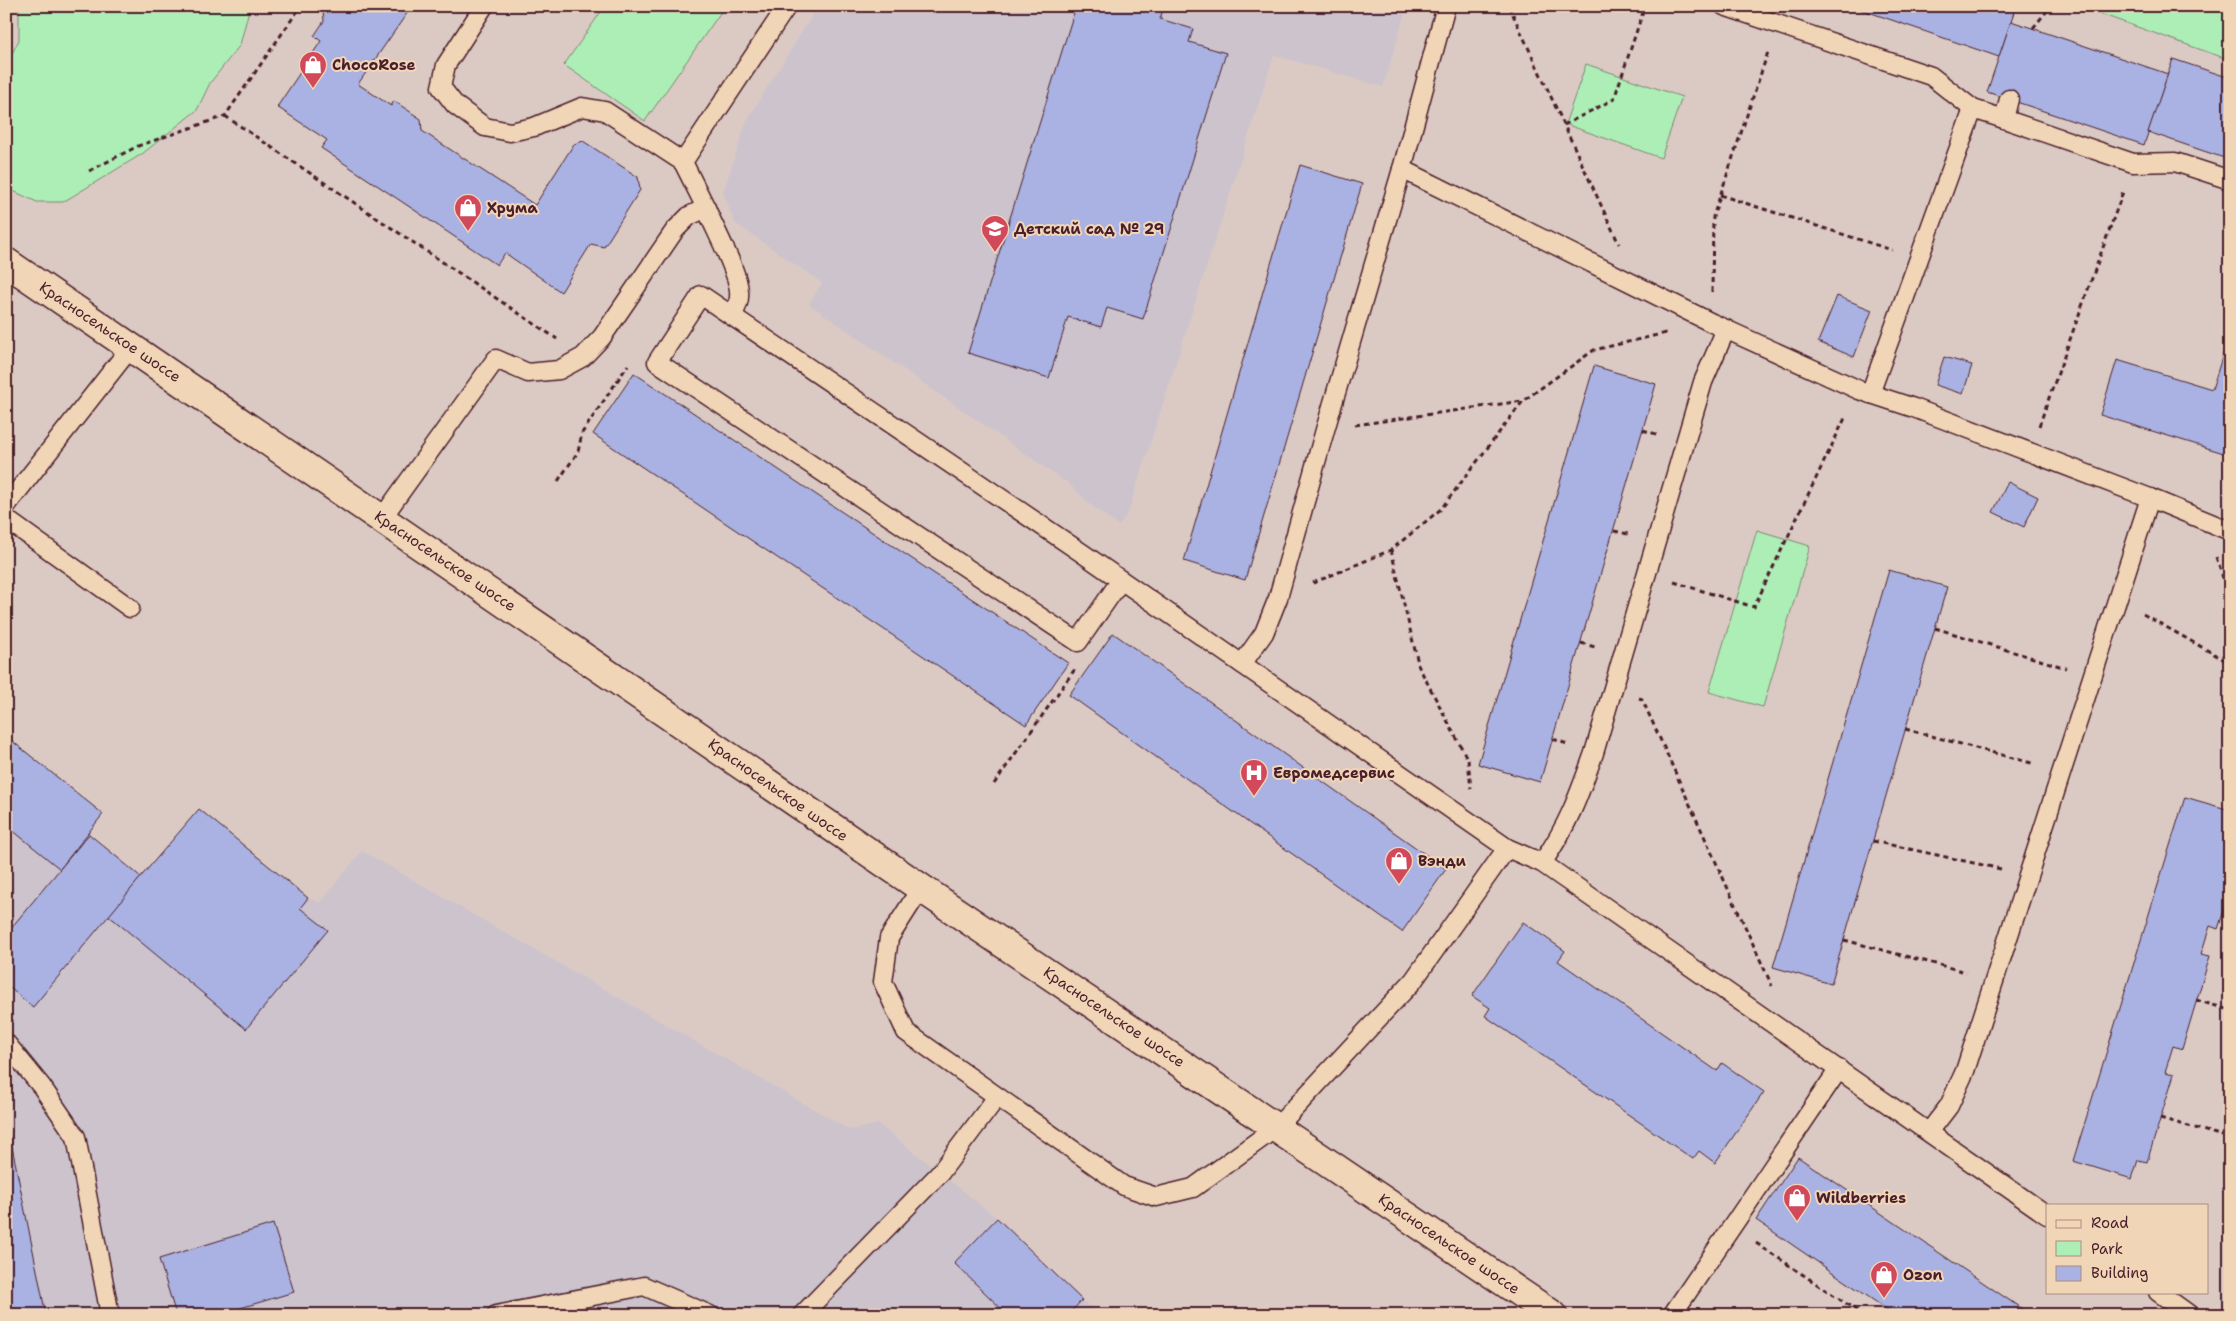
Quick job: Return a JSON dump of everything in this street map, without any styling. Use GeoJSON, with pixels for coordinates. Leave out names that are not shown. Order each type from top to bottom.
{"type":"FeatureCollection","features":[{"type":"Feature","properties":{"kind":"main road","name":"Красносельское шоссе"},"geometry":{"type":"LineString","coordinates":[[6,262],[921,888],[1553,1315]]}},
{"type":"Feature","properties":{"kind":"lane"},"geometry":{"type":"LineString","coordinates":[[484,6],[446,65],[441,87],[455,105],[486,127],[510,132],[534,127],[582,107],[605,110],[683,162],[706,208],[735,276],[739,290],[738,305],[732,316]]}},
{"type":"Feature","properties":{"kind":"lane"},"geometry":{"type":"LineString","coordinates":[[683,162],[786,6]]}},
{"type":"Feature","properties":{"kind":"lane"},"geometry":{"type":"LineString","coordinates":[[1242,664],[1264,633],[1278,598],[1402,169],[1446,6]]}},
{"type":"Feature","properties":{"kind":"lane"},"geometry":{"type":"LineString","coordinates":[[1724,6],[1931,76],[1973,109],[2134,163],[2176,162],[2230,180]]}},
{"type":"Feature","properties":{"kind":"lane"},"geometry":{"type":"LineString","coordinates":[[2004,119],[2009,99]]}},
{"type":"Feature","properties":{"kind":"lane"},"geometry":{"type":"LineString","coordinates":[[1870,394],[1973,109]]}},
{"type":"Feature","properties":{"kind":"lane"},"geometry":{"type":"LineString","coordinates":[[1402,169],[1719,326],[1870,394],[1914,408],[2030,452],[2150,498],[2230,532]]}},
{"type":"Feature","properties":{"kind":"lane"},"geometry":{"type":"LineString","coordinates":[[382,518],[496,359],[528,373],[559,370],[583,357],[602,337],[675,230],[689,216],[706,208]]}},
{"type":"Feature","properties":{"kind":"lane"},"geometry":{"type":"LineString","coordinates":[[1121,580],[1078,642],[657,362],[701,295],[1121,580],[1507,848],[1542,863],[2046,1214]]}},
{"type":"Feature","properties":{"kind":"lane"},"geometry":{"type":"LineString","coordinates":[[1542,863],[1560,837],[1575,808],[1594,753],[1719,326]]}},
{"type":"Feature","properties":{"kind":"lane"},"geometry":{"type":"LineString","coordinates":[[6,506],[131,347]]}},
{"type":"Feature","properties":{"kind":"lane"},"geometry":{"type":"LineString","coordinates":[[1929,1132],[1949,1106],[1965,1071],[2150,498]]}},
{"type":"Feature","properties":{"kind":"lane"},"geometry":{"type":"LineString","coordinates":[[6,519],[130,608]]}},
{"type":"Feature","properties":{"kind":"lane"},"geometry":{"type":"LineString","coordinates":[[921,888],[889,938],[883,982],[906,1032],[1124,1186],[1156,1197],[1193,1188],[1277,1127],[1414,980],[1507,848]]}},
{"type":"Feature","properties":{"kind":"lane"},"geometry":{"type":"LineString","coordinates":[[6,1043],[42,1087],[76,1137],[110,1315]]}},
{"type":"Feature","properties":{"kind":"lane"},"geometry":{"type":"LineString","coordinates":[[1672,1315],[1839,1069]]}},
{"type":"Feature","properties":{"kind":"lane"},"geometry":{"type":"LineString","coordinates":[[802,1315],[940,1173],[997,1097]]}},
{"type":"Feature","properties":{"kind":"lane"},"geometry":{"type":"LineString","coordinates":[[496,1315],[644,1286],[710,1315]]}},
{"type":"Feature","properties":{"kind":"lane"},"geometry":{"type":"LineString","coordinates":[[2161,1294],[2190,1315]]}},
{"type":"Feature","properties":{"kind":"path"},"geometry":{"type":"LineString","coordinates":[[89,171],[138,146],[225,116],[300,6]]}},
{"type":"Feature","properties":{"kind":"path"},"geometry":{"type":"LineString","coordinates":[[1509,6],[1620,245]]}},
{"type":"Feature","properties":{"kind":"path"},"geometry":{"type":"LineString","coordinates":[[1564,124],[1614,99],[1645,6]]}},
{"type":"Feature","properties":{"kind":"path"},"geometry":{"type":"LineString","coordinates":[[2034,28],[2051,6]]}},
{"type":"Feature","properties":{"kind":"path"},"geometry":{"type":"LineString","coordinates":[[1712,294],[1713,216],[1769,48]]}},
{"type":"Feature","properties":{"kind":"path"},"geometry":{"type":"LineString","coordinates":[[225,116],[583,357]]}},
{"type":"Feature","properties":{"kind":"path"},"geometry":{"type":"LineString","coordinates":[[2030,452],[2134,163]]}},
{"type":"Feature","properties":{"kind":"path"},"geometry":{"type":"LineString","coordinates":[[1720,195],[1893,251]]}},
{"type":"Feature","properties":{"kind":"path"},"geometry":{"type":"LineString","coordinates":[[1278,598],[1391,550],[1441,509],[1523,401],[1594,350],[1719,326]]}},
{"type":"Feature","properties":{"kind":"path"},"geometry":{"type":"LineString","coordinates":[[558,481],[578,452],[582,433],[631,361],[657,362]]}},
{"type":"Feature","properties":{"kind":"path"},"geometry":{"type":"LineString","coordinates":[[1325,430],[1523,401]]}},
{"type":"Feature","properties":{"kind":"path"},"geometry":{"type":"LineString","coordinates":[[1672,581],[1754,607],[1848,413]]}},
{"type":"Feature","properties":{"kind":"path"},"geometry":{"type":"LineString","coordinates":[[1391,550],[1419,668],[1468,760],[1475,826]]}},
{"type":"Feature","properties":{"kind":"path"},"geometry":{"type":"LineString","coordinates":[[2215,555],[2230,599]]}},
{"type":"Feature","properties":{"kind":"path"},"geometry":{"type":"LineString","coordinates":[[2139,612],[2230,663]]}},
{"type":"Feature","properties":{"kind":"path"},"geometry":{"type":"LineString","coordinates":[[1935,628],[2092,676]]}},
{"type":"Feature","properties":{"kind":"path"},"geometry":{"type":"LineString","coordinates":[[994,784],[1079,663],[1078,642]]}},
{"type":"Feature","properties":{"kind":"path"},"geometry":{"type":"LineString","coordinates":[[1648,712],[1773,988]]}},
{"type":"Feature","properties":{"kind":"path"},"geometry":{"type":"LineString","coordinates":[[1905,729],[2062,771]]}},
{"type":"Feature","properties":{"kind":"path"},"geometry":{"type":"LineString","coordinates":[[1873,841],[2028,876]]}},
{"type":"Feature","properties":{"kind":"path"},"geometry":{"type":"LineString","coordinates":[[1844,940],[1995,980]]}},
{"type":"Feature","properties":{"kind":"path"},"geometry":{"type":"LineString","coordinates":[[2196,1000],[2230,1010]]}},
{"type":"Feature","properties":{"kind":"path"},"geometry":{"type":"LineString","coordinates":[[2160,1118],[2230,1138]]}},
{"type":"Feature","properties":{"kind":"path"},"geometry":{"type":"LineString","coordinates":[[1732,1227],[1864,1315]]}},
{"type":"Feature","properties":{"kind":"shaded area","name":"Детский сад № 29"},"geometry":{"type":"Polygon","coordinates":[[[818,6],[1407,6],[1383,87],[1274,55],[1128,513],[1119,526],[1093,507],[1069,484],[809,304],[822,283],[735,223],[723,192],[747,120],[818,6]]]}},
{"type":"Feature","properties":{"kind":"shaded area"},"geometry":{"type":"Polygon","coordinates":[[[6,736],[103,814],[89,834],[141,876],[199,809],[308,898],[320,903],[362,851],[850,1130],[878,1124],[997,1218],[1098,1315],[6,1315],[6,736]]]}},
{"type":"Feature","properties":{"kind":"green space"},"geometry":{"type":"Polygon","coordinates":[[[19,6],[250,6],[240,45],[210,83],[197,110],[142,154],[63,202],[37,202],[11,190],[6,184],[6,65],[19,40],[19,6]]]}},
{"type":"Feature","properties":{"kind":"green space"},"geometry":{"type":"Polygon","coordinates":[[[605,6],[725,6],[645,121],[564,65],[605,6]]]}},
{"type":"Feature","properties":{"kind":"green space"},"geometry":{"type":"Polygon","coordinates":[[[2078,6],[2230,6],[2230,60],[2078,6]]]}},
{"type":"Feature","properties":{"kind":"green space"},"geometry":{"type":"Polygon","coordinates":[[[1586,64],[1682,97],[1661,158],[1565,124],[1586,64]]]}},
{"type":"Feature","properties":{"kind":"green space"},"geometry":{"type":"Polygon","coordinates":[[[1757,530],[1810,546],[1763,707],[1709,692],[1757,530]]]}},
{"type":"Feature","properties":{"kind":"building"},"geometry":{"type":"Polygon","coordinates":[[[325,6],[412,6],[358,84],[391,106],[394,101],[421,119],[422,131],[535,205],[574,144],[583,141],[638,177],[640,190],[604,247],[591,244],[561,292],[505,253],[497,265],[321,148],[327,140],[277,107],[321,41],[314,36],[324,21],[323,10],[325,6]]]}},
{"type":"Feature","properties":{"kind":"building"},"geometry":{"type":"Polygon","coordinates":[[[1076,6],[1164,6],[1160,19],[1193,29],[1189,42],[1226,53],[1143,319],[1107,308],[1101,327],[1068,317],[1049,378],[968,353],[1076,6]]]}},
{"type":"Feature","properties":{"kind":"building"},"geometry":{"type":"Polygon","coordinates":[[[1851,6],[2016,6],[1999,57],[1851,6]]]}},
{"type":"Feature","properties":{"kind":"building"},"geometry":{"type":"Polygon","coordinates":[[[2011,21],[2168,74],[2144,145],[1987,92],[2011,21]]]}},
{"type":"Feature","properties":{"kind":"building"},"geometry":{"type":"Polygon","coordinates":[[[2173,59],[2230,78],[2230,160],[2148,132],[2173,59]]]}},
{"type":"Feature","properties":{"kind":"building"},"geometry":{"type":"Polygon","coordinates":[[[1300,165],[1362,184],[1245,580],[1184,561],[1300,165]]]}},
{"type":"Feature","properties":{"kind":"building"},"geometry":{"type":"Polygon","coordinates":[[[1837,296],[1872,310],[1854,357],[1818,342],[1837,296]]]}},
{"type":"Feature","properties":{"kind":"building"},"geometry":{"type":"Polygon","coordinates":[[[2230,332],[2230,455],[2100,415],[2117,360],[2212,389],[2230,332]]]}},
{"type":"Feature","properties":{"kind":"building"},"geometry":{"type":"Polygon","coordinates":[[[1944,357],[1972,365],[1963,394],[1935,385],[1944,357]]]}},
{"type":"Feature","properties":{"kind":"building"},"geometry":{"type":"Polygon","coordinates":[[[1594,366],[1656,384],[1540,782],[1478,764],[1594,366]]]}},
{"type":"Feature","properties":{"kind":"building"},"geometry":{"type":"Polygon","coordinates":[[[634,373],[1068,663],[1026,725],[593,434],[634,373]]]}},
{"type":"Feature","properties":{"kind":"building"},"geometry":{"type":"Polygon","coordinates":[[[2008,482],[2038,497],[2024,527],[1993,512],[2008,482]]]}},
{"type":"Feature","properties":{"kind":"building"},"geometry":{"type":"Polygon","coordinates":[[[1889,570],[1947,587],[1831,984],[1773,967],[1889,570]]]}},
{"type":"Feature","properties":{"kind":"building"},"geometry":{"type":"Polygon","coordinates":[[[1113,633],[1446,869],[1402,932],[1069,695],[1113,633]]]}},
{"type":"Feature","properties":{"kind":"building"},"geometry":{"type":"Polygon","coordinates":[[[6,736],[103,814],[60,869],[6,825],[6,736]]]}},
{"type":"Feature","properties":{"kind":"building"},"geometry":{"type":"Polygon","coordinates":[[[2185,797],[2230,810],[2230,892],[2218,929],[2210,926],[2201,954],[2210,956],[2182,1049],[2173,1046],[2165,1072],[2174,1074],[2147,1162],[2138,1160],[2132,1179],[2073,1161],[2185,797]]]}},
{"type":"Feature","properties":{"kind":"building"},"geometry":{"type":"Polygon","coordinates":[[[199,809],[308,898],[300,908],[328,930],[246,1029],[108,915],[199,809]]]}},
{"type":"Feature","properties":{"kind":"building"},"geometry":{"type":"Polygon","coordinates":[[[89,834],[141,877],[33,1007],[6,985],[6,934],[89,834]]]}},
{"type":"Feature","properties":{"kind":"building"},"geometry":{"type":"Polygon","coordinates":[[[1523,922],[1565,951],[1558,961],[1717,1071],[1722,1063],[1764,1092],[1715,1163],[1699,1151],[1693,1159],[1485,1016],[1490,1008],[1472,996],[1523,922]]]}},
{"type":"Feature","properties":{"kind":"building"},"geometry":{"type":"Polygon","coordinates":[[[6,1117],[46,1315],[6,1315],[6,1117]]]}},
{"type":"Feature","properties":{"kind":"building"},"geometry":{"type":"Polygon","coordinates":[[[1798,1157],[2031,1315],[1895,1315],[1756,1220],[1798,1157]]]}},
{"type":"Feature","properties":{"kind":"building"},"geometry":{"type":"Polygon","coordinates":[[[997,1218],[1082,1300],[1068,1315],[1008,1315],[954,1263],[997,1218]]]}},
{"type":"Feature","properties":{"kind":"building"},"geometry":{"type":"Polygon","coordinates":[[[273,1224],[294,1292],[217,1315],[176,1315],[159,1259],[273,1224]]]}},
{"type":"Feature","properties":{"kind":"place","name":"ChocoRose"},"geometry":{"type":"Point","coordinates":[313,89]}},
{"type":"Feature","properties":{"kind":"place","name":"Хрума"},"geometry":{"type":"Point","coordinates":[468,232]}},
{"type":"Feature","properties":{"kind":"place","name":"Детский сад № 29"},"geometry":{"type":"Point","coordinates":[995,253]}},
{"type":"Feature","properties":{"kind":"place","name":"Евромедсервис"},"geometry":{"type":"Point","coordinates":[1254,797]}},
{"type":"Feature","properties":{"kind":"place","name":"Вэнди"},"geometry":{"type":"Point","coordinates":[1399,885]}},
{"type":"Feature","properties":{"kind":"place","name":"Wildberries"},"geometry":{"type":"Point","coordinates":[1797,1222]}},
{"type":"Feature","properties":{"kind":"place","name":"Ozon"},"geometry":{"type":"Point","coordinates":[1884,1299]}}]}
